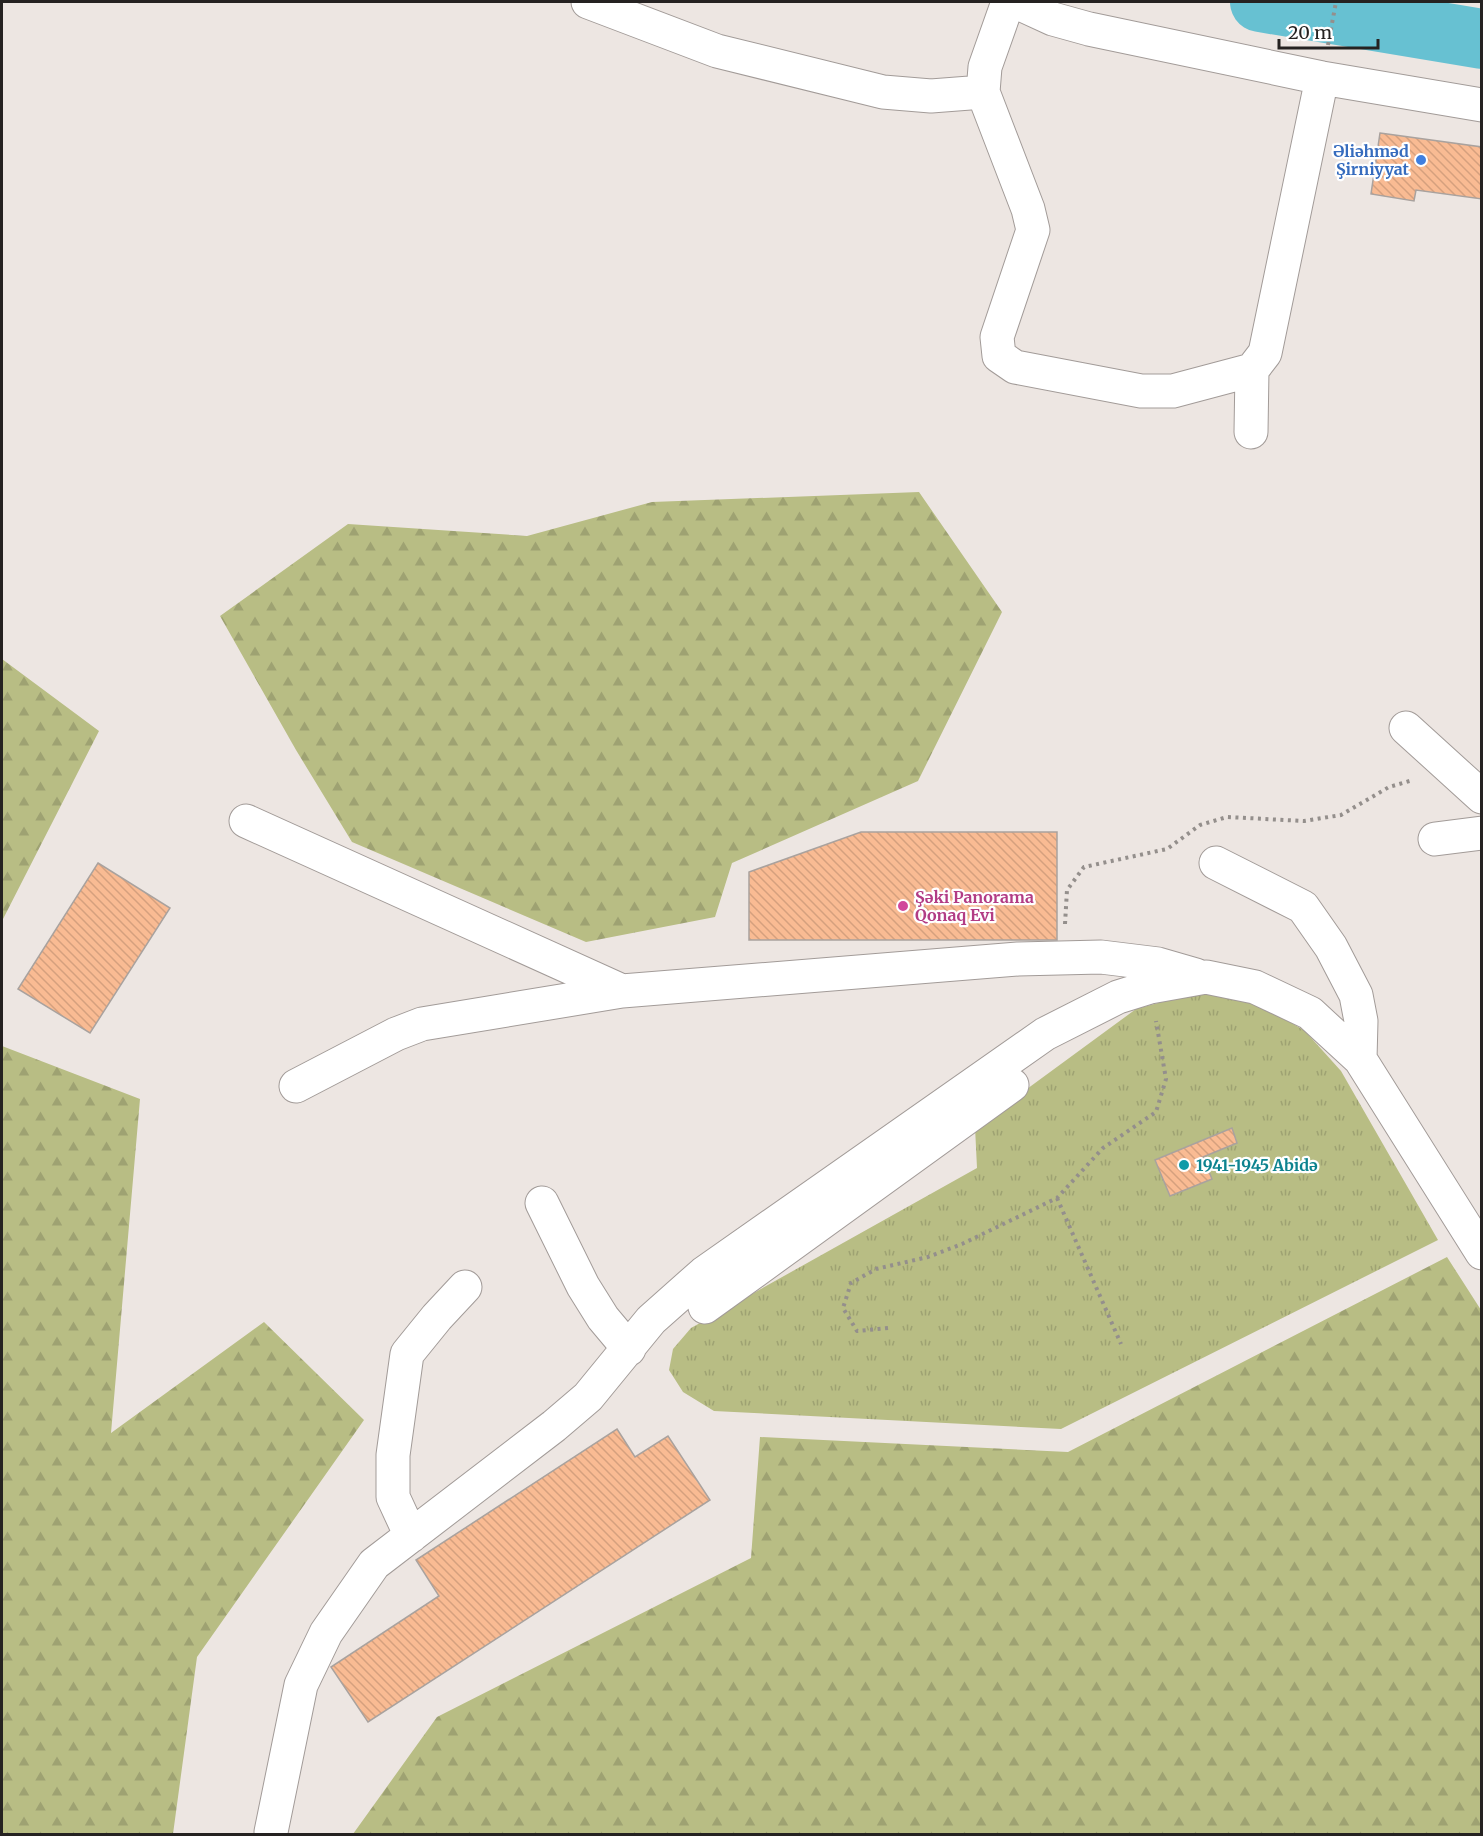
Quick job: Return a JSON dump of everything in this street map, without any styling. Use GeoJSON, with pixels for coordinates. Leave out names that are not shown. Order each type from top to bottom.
{"type":"FeatureCollection","features":[{"type":"Feature","properties":{"kind":"street"},"geometry":{"type":"LineString","coordinates":[[588,2],[717,51],[883,92],[931,96],[983,92]]}},
{"type":"Feature","properties":{"kind":"street"},"geometry":{"type":"LineString","coordinates":[[1008,2],[985,68],[983,92],[1028,209],[1033,230],[997,337],[999,356],[1015,367],[1141,391],[1173,391],[1252,370]]}},
{"type":"Feature","properties":{"kind":"street"},"geometry":{"type":"LineString","coordinates":[[1016,2],[1053,19],[1089,29],[1324,66],[1482,105]]}},
{"type":"Feature","properties":{"kind":"street"},"geometry":{"type":"LineString","coordinates":[[1251,432],[1252,370],[1264,352],[1324,66]]}},
{"type":"Feature","properties":{"kind":"street"},"geometry":{"type":"LineString","coordinates":[[1406,728],[1482,797]]}},
{"type":"Feature","properties":{"kind":"street"},"geometry":{"type":"LineString","coordinates":[[246,821],[622,991]]}},
{"type":"Feature","properties":{"kind":"street"},"geometry":{"type":"LineString","coordinates":[[1435,839],[1482,833]]}},
{"type":"Feature","properties":{"kind":"street"},"geometry":{"type":"LineString","coordinates":[[1216,862],[1303,907],[1331,947],[1356,995],[1361,1021],[1360,1059]]}},
{"type":"Feature","properties":{"kind":"street"},"geometry":{"type":"LineString","coordinates":[[296,1086],[396,1034],[422,1024],[622,991],[1018,959],[1101,957],[1158,964],[1206,978],[1255,987],[1310,1013],[1360,1059],[1482,1253]]}},
{"type":"Feature","properties":{"kind":"street"},"geometry":{"type":"LineString","coordinates":[[271,1832],[301,1685],[326,1633],[374,1564],[554,1426],[588,1397],[651,1320],[704,1273],[1045,1034],[1118,997],[1150,987],[1206,978]]}},
{"type":"Feature","properties":{"kind":"street"},"geometry":{"type":"LineString","coordinates":[[705,1307],[1058,1052],[1074,1037],[1075,1017]]}},
{"type":"Feature","properties":{"kind":"street"},"geometry":{"type":"LineString","coordinates":[[542,1203],[583,1286],[603,1318],[628,1349]]}},
{"type":"Feature","properties":{"kind":"street"},"geometry":{"type":"LineString","coordinates":[[411,1536],[393,1497],[393,1455],[407,1354],[436,1317],[465,1287]]}},
{"type":"Feature","properties":{"kind":"path"},"geometry":{"type":"LineString","coordinates":[[1324,66],[1336,2]]}},
{"type":"Feature","properties":{"kind":"path"},"geometry":{"type":"LineString","coordinates":[[888,1328],[857,1330],[843,1308],[850,1283],[876,1269],[928,1257],[962,1244],[1057,1198],[1103,1148],[1156,1112],[1166,1079],[1150,987]]}},
{"type":"Feature","properties":{"kind":"path"},"geometry":{"type":"LineString","coordinates":[[1057,1198],[1121,1344]]}},
{"type":"Feature","properties":{"kind":"green space"},"geometry":{"type":"Polygon","coordinates":[[[919,492],[1002,612],[918,781],[732,863],[715,917],[586,942],[352,842],[296,750],[220,616],[348,524],[527,536],[652,502],[919,492]]]}},
{"type":"Feature","properties":{"kind":"green space"},"geometry":{"type":"Polygon","coordinates":[[[2,659],[99,731],[2,921],[2,659]]]}},
{"type":"Feature","properties":{"kind":"green space"},"geometry":{"type":"Polygon","coordinates":[[[1187,995],[1219,995],[1264,1006],[1305,1031],[1341,1071],[1438,1240],[1061,1429],[714,1411],[683,1392],[669,1370],[673,1349],[691,1328],[977,1168],[975,1127],[1136,1009],[1187,995]]]}},
{"type":"Feature","properties":{"kind":"green space"},"geometry":{"type":"Polygon","coordinates":[[[2,1046],[140,1099],[111,1433],[264,1322],[364,1420],[197,1657],[173,1834],[2,1834],[2,1046]]]}},
{"type":"Feature","properties":{"kind":"green space"},"geometry":{"type":"Polygon","coordinates":[[[1447,1257],[1481,1310],[1481,1834],[353,1834],[437,1717],[751,1558],[760,1437],[1068,1452],[1447,1257]]]}},
{"type":"Feature","properties":{"kind":"building"},"geometry":{"type":"Polygon","coordinates":[[[1380,133],[1482,147],[1482,199],[1416,190],[1414,201],[1371,194],[1380,133]]]}},
{"type":"Feature","properties":{"kind":"building","name":"Şəki Panorama Qonaq Evi"},"geometry":{"type":"Polygon","coordinates":[[[861,832],[1057,832],[1057,940],[749,940],[749,872],[861,832]]]}},
{"type":"Feature","properties":{"kind":"building"},"geometry":{"type":"Polygon","coordinates":[[[98,863],[170,908],[90,1033],[18,989],[98,863]]]}},
{"type":"Feature","properties":{"kind":"building"},"geometry":{"type":"Polygon","coordinates":[[[1232,1128],[1237,1143],[1203,1157],[1212,1179],[1170,1196],[1155,1160],[1232,1128]]]}},
{"type":"Feature","properties":{"kind":"building"},"geometry":{"type":"Polygon","coordinates":[[[617,1429],[635,1457],[668,1436],[710,1500],[368,1722],[331,1667],[439,1596],[416,1560],[617,1429]]]}},
{"type":"Feature","properties":{"kind":"waterway"},"geometry":{"type":"LineString","coordinates":[[1260,2],[1482,39]]}},
{"type":"Feature","properties":{"kind":"place","name":"Əliəhməd Şirniyyat"},"geometry":{"type":"Point","coordinates":[1421,160]}},
{"type":"Feature","properties":{"kind":"place","name":"Şəki Panorama Qonaq Evi"},"geometry":{"type":"Point","coordinates":[903,906]}},
{"type":"Feature","properties":{"kind":"place","name":"1941-1945 Abidə"},"geometry":{"type":"Point","coordinates":[1184,1165]}}]}
